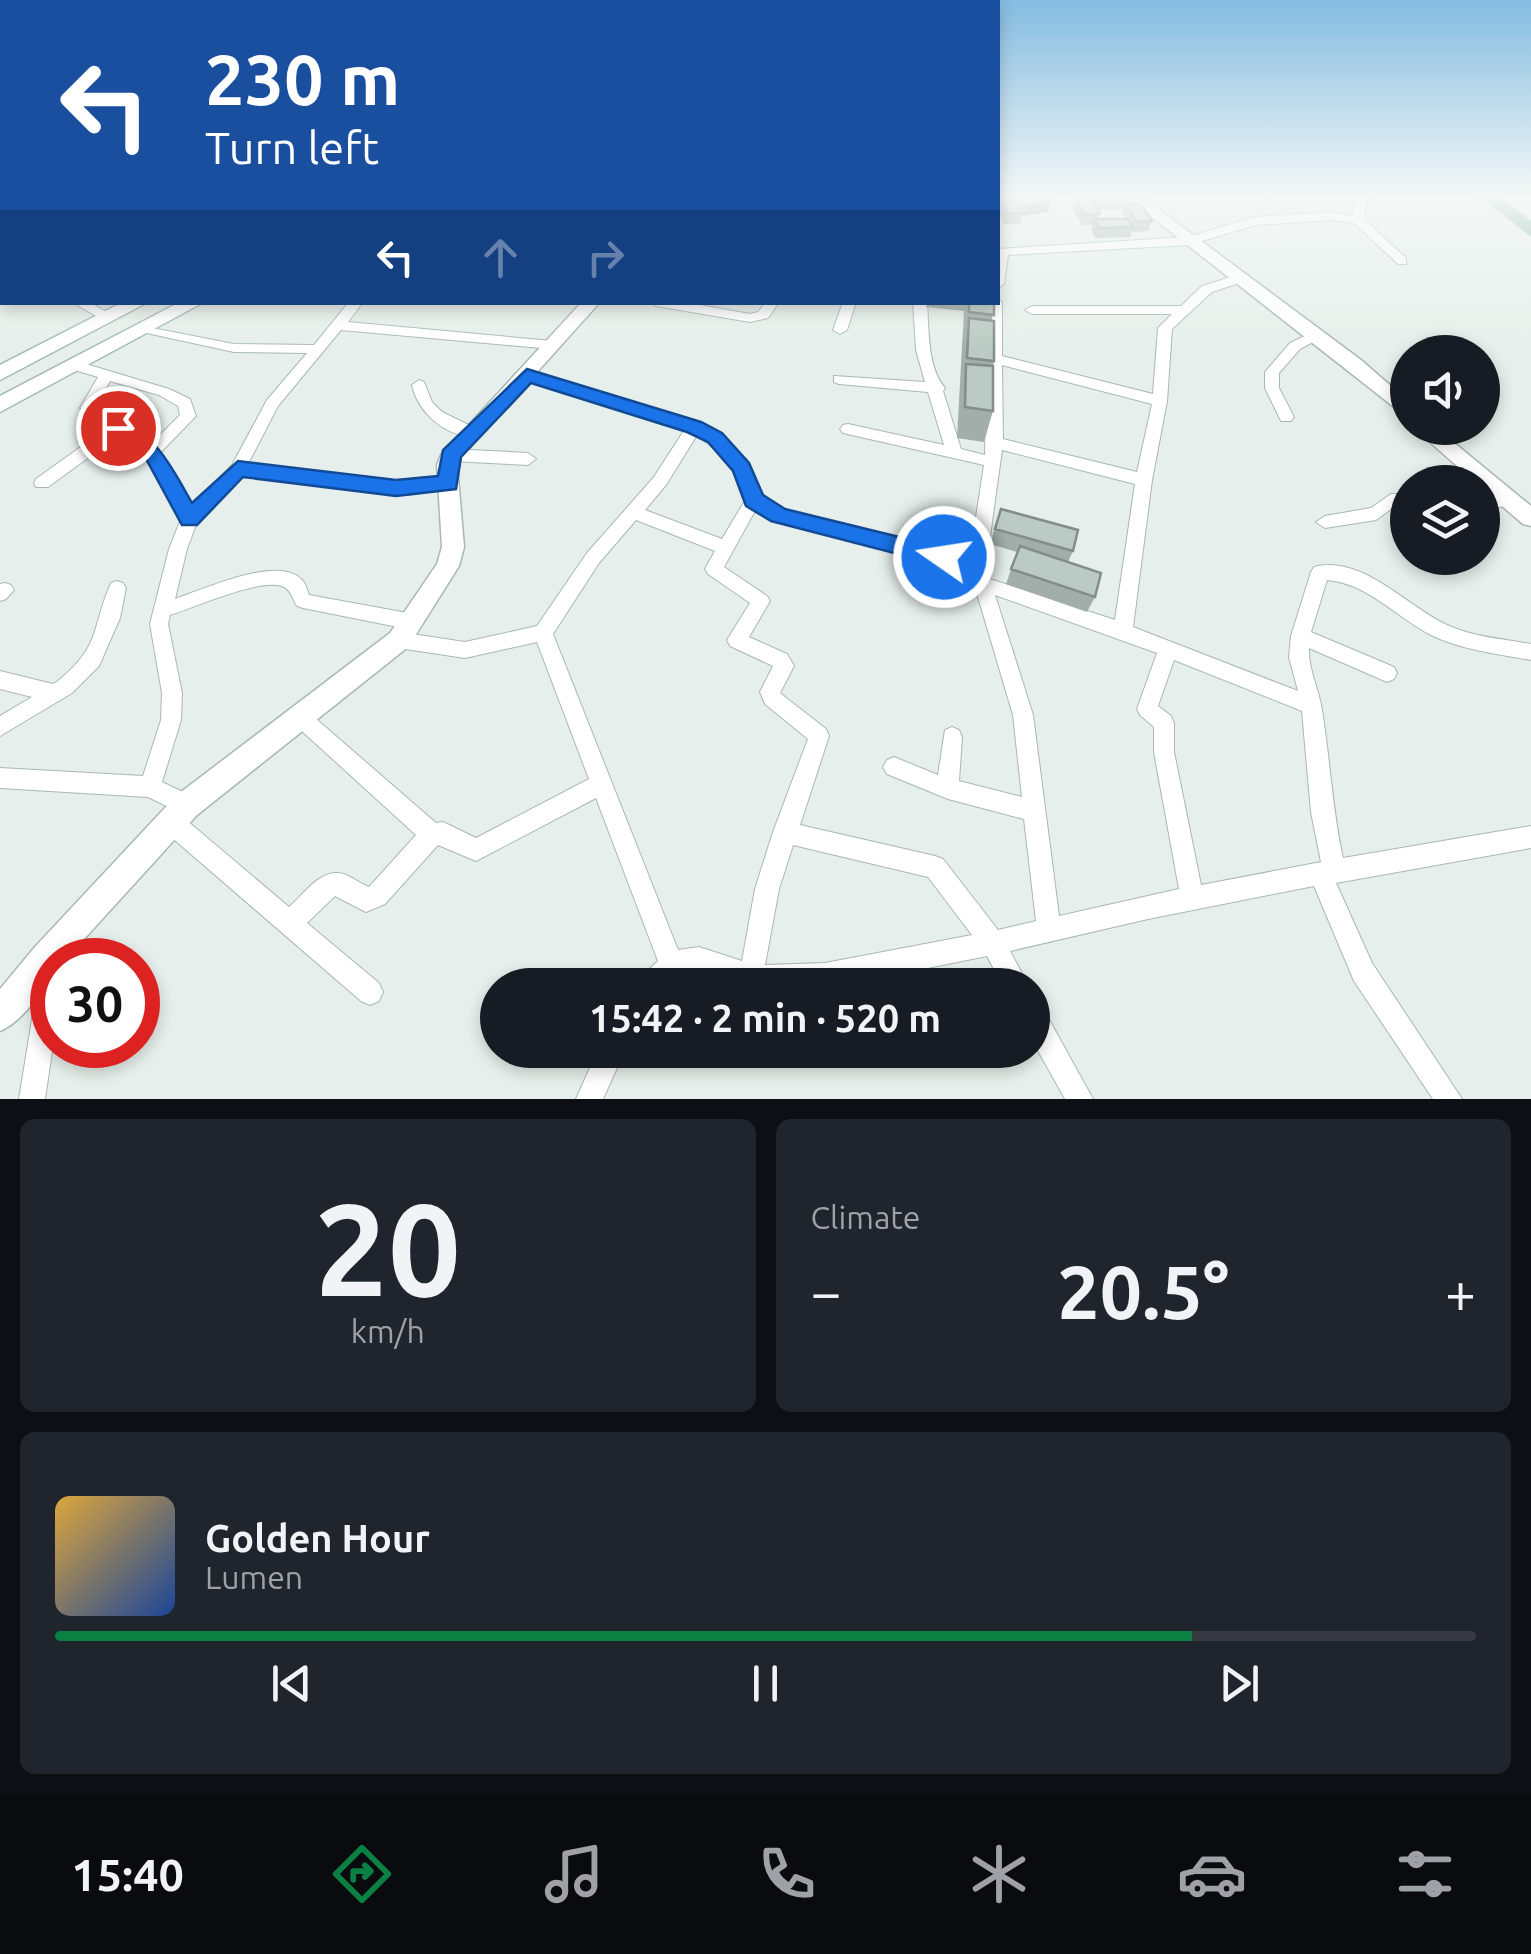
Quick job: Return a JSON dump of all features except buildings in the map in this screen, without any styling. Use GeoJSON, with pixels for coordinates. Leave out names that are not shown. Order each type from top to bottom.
{"type":"FeatureCollection","features":[{"type":"Feature","properties":{"kind":"main road"},"geometry":{"type":"LineString","coordinates":[[8,369],[133,305]]}},
{"type":"Feature","properties":{"kind":"main road"},"geometry":{"type":"LineString","coordinates":[[0,405],[189,305]]}},
{"type":"Feature","properties":{"kind":"main road"},"geometry":{"type":"LineString","coordinates":[[8,369],[43,384]]}},
{"type":"Feature","properties":{"kind":"street"},"geometry":{"type":"LineString","coordinates":[[1000,252],[1081,247]]}},
{"type":"Feature","properties":{"kind":"street"},"geometry":{"type":"LineString","coordinates":[[1198,247],[1390,397]]}},
{"type":"Feature","properties":{"kind":"street"},"geometry":{"type":"LineString","coordinates":[[1387,247],[1402,261]]}},
{"type":"Feature","properties":{"kind":"street"},"geometry":{"type":"LineString","coordinates":[[1123,632],[1144,480],[1160,401],[1162,336],[1180,310],[1206,289],[1240,278]]}},
{"type":"Feature","properties":{"kind":"street"},"geometry":{"type":"LineString","coordinates":[[84,305],[108,318]]}},
{"type":"Feature","properties":{"kind":"street"},"geometry":{"type":"LineString","coordinates":[[150,787],[170,720],[172,693],[160,624],[190,519],[238,468],[272,404],[354,305]]}},
{"type":"Feature","properties":{"kind":"street"},"geometry":{"type":"LineString","coordinates":[[64,938],[180,813],[406,631],[448,566],[452,547],[448,483],[451,455],[589,305]]}},
{"type":"Feature","properties":{"kind":"street"},"geometry":{"type":"LineString","coordinates":[[674,305],[750,318],[763,315],[771,305]]}},
{"type":"Feature","properties":{"kind":"street"},"geometry":{"type":"LineString","coordinates":[[840,330],[849,305]]}},
{"type":"Feature","properties":{"kind":"street"},"geometry":{"type":"LineString","coordinates":[[920,305],[924,350],[938,388],[952,449]]}},
{"type":"Feature","properties":{"kind":"street"},"geometry":{"type":"LineString","coordinates":[[996,305],[995,444],[989,461],[979,574],[1016,683],[1048,932]]}},
{"type":"Feature","properties":{"kind":"street"},"geometry":{"type":"LineString","coordinates":[[1032,310],[1180,310]]}},
{"type":"Feature","properties":{"kind":"street"},"geometry":{"type":"LineString","coordinates":[[337,325],[552,345]]}},
{"type":"Feature","properties":{"kind":"street"},"geometry":{"type":"LineString","coordinates":[[148,329],[234,348],[314,349]]}},
{"type":"Feature","properties":{"kind":"street"},"geometry":{"type":"LineString","coordinates":[[1286,418],[1272,388],[1272,372],[1295,346],[1315,335]]}},
{"type":"Feature","properties":{"kind":"street"},"geometry":{"type":"LineString","coordinates":[[997,359],[1160,401]]}},
{"type":"Feature","properties":{"kind":"street"},"geometry":{"type":"LineString","coordinates":[[76,366],[164,392],[190,408],[182,425],[152,452]]}},
{"type":"Feature","properties":{"kind":"street"},"geometry":{"type":"LineString","coordinates":[[527,375],[694,427],[731,453],[754,500],[779,516],[979,574],[1312,706]]}},
{"type":"Feature","properties":{"kind":"street"},"geometry":{"type":"LineString","coordinates":[[106,376],[88,408],[152,452],[190,519]]}},
{"type":"Feature","properties":{"kind":"street"},"geometry":{"type":"LineString","coordinates":[[839,379],[938,388]]}},
{"type":"Feature","properties":{"kind":"street"},"geometry":{"type":"LineString","coordinates":[[419,385],[422,404],[432,414],[470,432]]}},
{"type":"Feature","properties":{"kind":"street"},"geometry":{"type":"LineString","coordinates":[[164,610],[274,576],[295,584],[304,601],[465,650],[543,632],[594,558],[660,480],[694,427]]}},
{"type":"Feature","properties":{"kind":"street"},"geometry":{"type":"LineString","coordinates":[[42,483],[118,428]]}},
{"type":"Feature","properties":{"kind":"street"},"geometry":{"type":"LineString","coordinates":[[848,429],[952,449],[989,461]]}},
{"type":"Feature","properties":{"kind":"street"},"geometry":{"type":"LineString","coordinates":[[995,444],[1144,480]]}},
{"type":"Feature","properties":{"kind":"street"},"geometry":{"type":"LineString","coordinates":[[1444,445],[1531,518]]}},
{"type":"Feature","properties":{"kind":"street"},"geometry":{"type":"LineString","coordinates":[[451,455],[528,459]]}},
{"type":"Feature","properties":{"kind":"street"},"geometry":{"type":"LineString","coordinates":[[238,468],[396,488],[448,483]]}},
{"type":"Feature","properties":{"kind":"street"},"geometry":{"type":"LineString","coordinates":[[752,968],[767,890],[819,736],[772,698],[770,692],[784,666],[780,660],[737,640],[761,600],[716,574],[715,561],[754,500]]}},
{"type":"Feature","properties":{"kind":"street"},"geometry":{"type":"LineString","coordinates":[[1500,501],[1511,501]]}},
{"type":"Feature","properties":{"kind":"street"},"geometry":{"type":"LineString","coordinates":[[1325,522],[1376,514],[1390,502]]}},
{"type":"Feature","properties":{"kind":"street"},"geometry":{"type":"LineString","coordinates":[[633,512],[724,547]]}},
{"type":"Feature","properties":{"kind":"street"},"geometry":{"type":"LineString","coordinates":[[1449,1099],[1362,972],[1328,873],[1312,706],[1299,656],[1300,636],[1316,577],[1329,572],[1385,595],[1454,636],[1531,652]]}},
{"type":"Feature","properties":{"kind":"street"},"geometry":{"type":"LineString","coordinates":[[0,727],[81,674],[103,648],[117,588]]}},
{"type":"Feature","properties":{"kind":"street"},"geometry":{"type":"LineString","coordinates":[[543,632],[671,963]]}},
{"type":"Feature","properties":{"kind":"street"},"geometry":{"type":"LineString","coordinates":[[1300,636],[1387,674]]}},
{"type":"Feature","properties":{"kind":"street"},"geometry":{"type":"LineString","coordinates":[[1168,649],[1148,709],[1164,723],[1164,752],[1192,898]]}},
{"type":"Feature","properties":{"kind":"street"},"geometry":{"type":"LineString","coordinates":[[0,680],[53,694]]}},
{"type":"Feature","properties":{"kind":"street"},"geometry":{"type":"LineString","coordinates":[[300,716],[432,834]]}},
{"type":"Feature","properties":{"kind":"street"},"geometry":{"type":"LineString","coordinates":[[948,789],[952,737]]}},
{"type":"Feature","properties":{"kind":"street"},"geometry":{"type":"LineString","coordinates":[[894,767],[948,789],[1035,811]]}},
{"type":"Feature","properties":{"kind":"street"},"geometry":{"type":"LineString","coordinates":[[0,778],[150,787],[290,923],[370,992]]}},
{"type":"Feature","properties":{"kind":"street"},"geometry":{"type":"LineString","coordinates":[[290,923],[329,886],[338,884],[366,900],[377,896],[432,834],[443,833],[476,850],[488,848],[602,784]]}},
{"type":"Feature","properties":{"kind":"street"},"geometry":{"type":"LineString","coordinates":[[784,832],[935,867],[992,942],[1007,968]]}},
{"type":"Feature","properties":{"kind":"street"},"geometry":{"type":"LineString","coordinates":[[862,968],[1048,932],[1192,898],[1531,837]]}},
{"type":"Feature","properties":{"kind":"street"},"geometry":{"type":"LineString","coordinates":[[666,968],[671,963],[710,960],[730,968]]}},
{"type":"Feature","properties":{"kind":"street"},"geometry":{"type":"LineString","coordinates":[[5,1002],[30,975]]}},
{"type":"Feature","properties":{"kind":"street"},"geometry":{"type":"LineString","coordinates":[[1050,1046],[1080,1099]]}},
{"type":"Feature","properties":{"kind":"street"},"geometry":{"type":"LineString","coordinates":[[32,1099],[37,1068]]}},
{"type":"Feature","properties":{"kind":"street"},"geometry":{"type":"LineString","coordinates":[[589,1099],[604,1068]]}},
{"type":"Feature","properties":{"kind":"route"},"geometry":{"type":"LineString","coordinates":[[118,428],[152,452],[174,497],[190,519],[238,468],[409,489],[448,483],[451,455],[527,375],[694,427],[715,438],[742,468],[754,500],[779,516],[944,557]]}}]}
